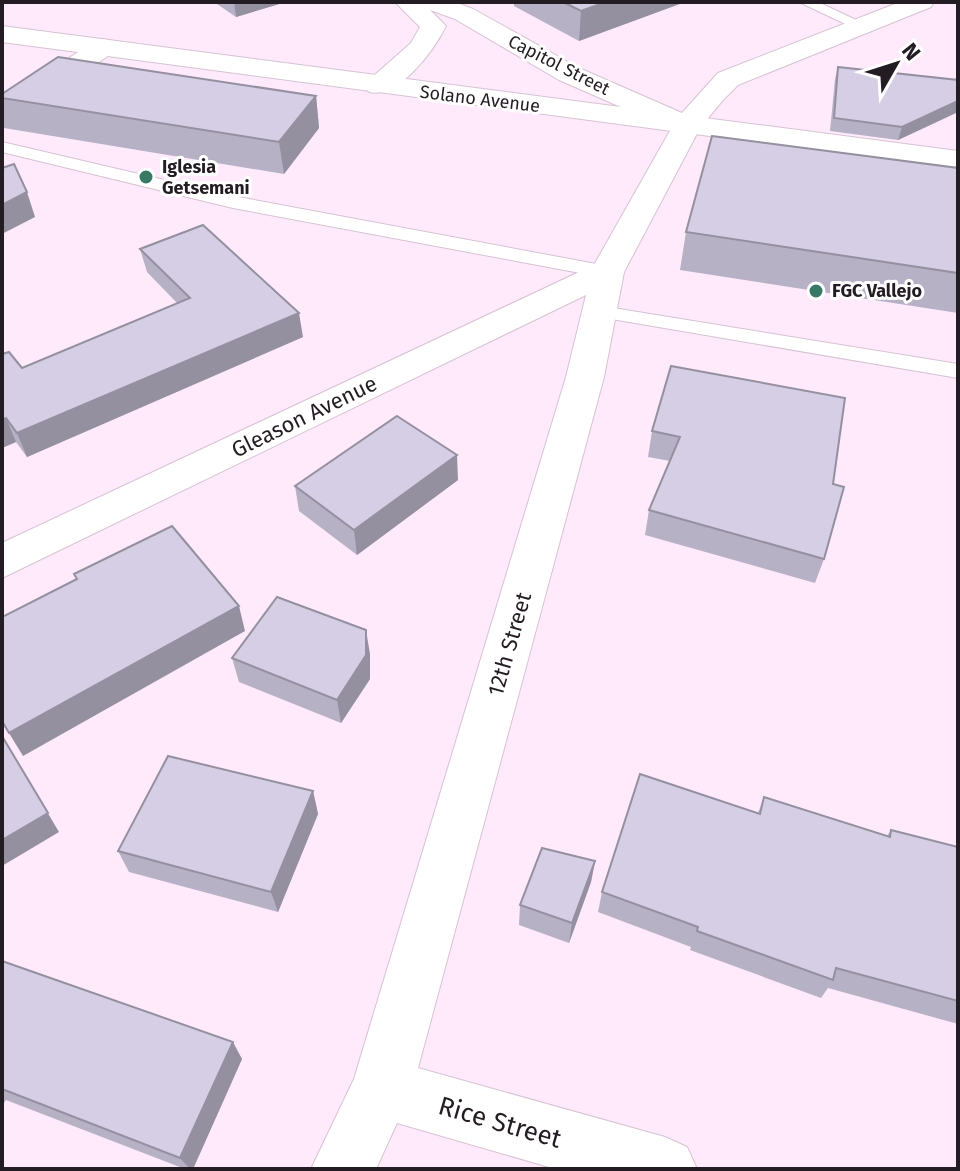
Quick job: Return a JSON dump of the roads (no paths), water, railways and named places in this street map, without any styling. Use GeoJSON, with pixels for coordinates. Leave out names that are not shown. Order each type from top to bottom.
{"type":"FeatureCollection","features":[{"type":"Feature","properties":{"kind":"street"},"geometry":{"type":"LineString","coordinates":[[379,86],[422,47],[433,26],[407,2]]}},
{"type":"Feature","properties":{"kind":"street","name":"Capitol Street"},"geometry":{"type":"LineString","coordinates":[[432,2],[464,14],[569,74],[687,126]]}},
{"type":"Feature","properties":{"kind":"street","name":"12th Street"},"geometry":{"type":"LineString","coordinates":[[343,1169],[382,1088],[604,292],[687,126],[728,79],[922,2]]}},
{"type":"Feature","properties":{"kind":"street","name":"Solano Avenue"},"geometry":{"type":"LineString","coordinates":[[2,34],[958,160]]}},
{"type":"Feature","properties":{"kind":"street"},"geometry":{"type":"LineString","coordinates":[[2,117],[103,47]]}},
{"type":"Feature","properties":{"kind":"street","name":"Gleason Avenue"},"geometry":{"type":"LineString","coordinates":[[2,562],[604,292]]}},
{"type":"Feature","properties":{"kind":"street","name":"Rice Street"},"geometry":{"type":"LineString","coordinates":[[382,1088],[665,1169]]}},
{"type":"Feature","properties":{"kind":"lane"},"geometry":{"type":"LineString","coordinates":[[806,2],[863,27]]}},
{"type":"Feature","properties":{"kind":"lane"},"geometry":{"type":"LineString","coordinates":[[2,147],[604,292],[958,371]]}},
{"type":"Feature","properties":{"kind":"place","name":"Iglesia Getsemani"},"geometry":{"type":"Point","coordinates":[146,177]}},
{"type":"Feature","properties":{"kind":"place","name":"FGC Vallejo"},"geometry":{"type":"Point","coordinates":[816,291]}}]}
